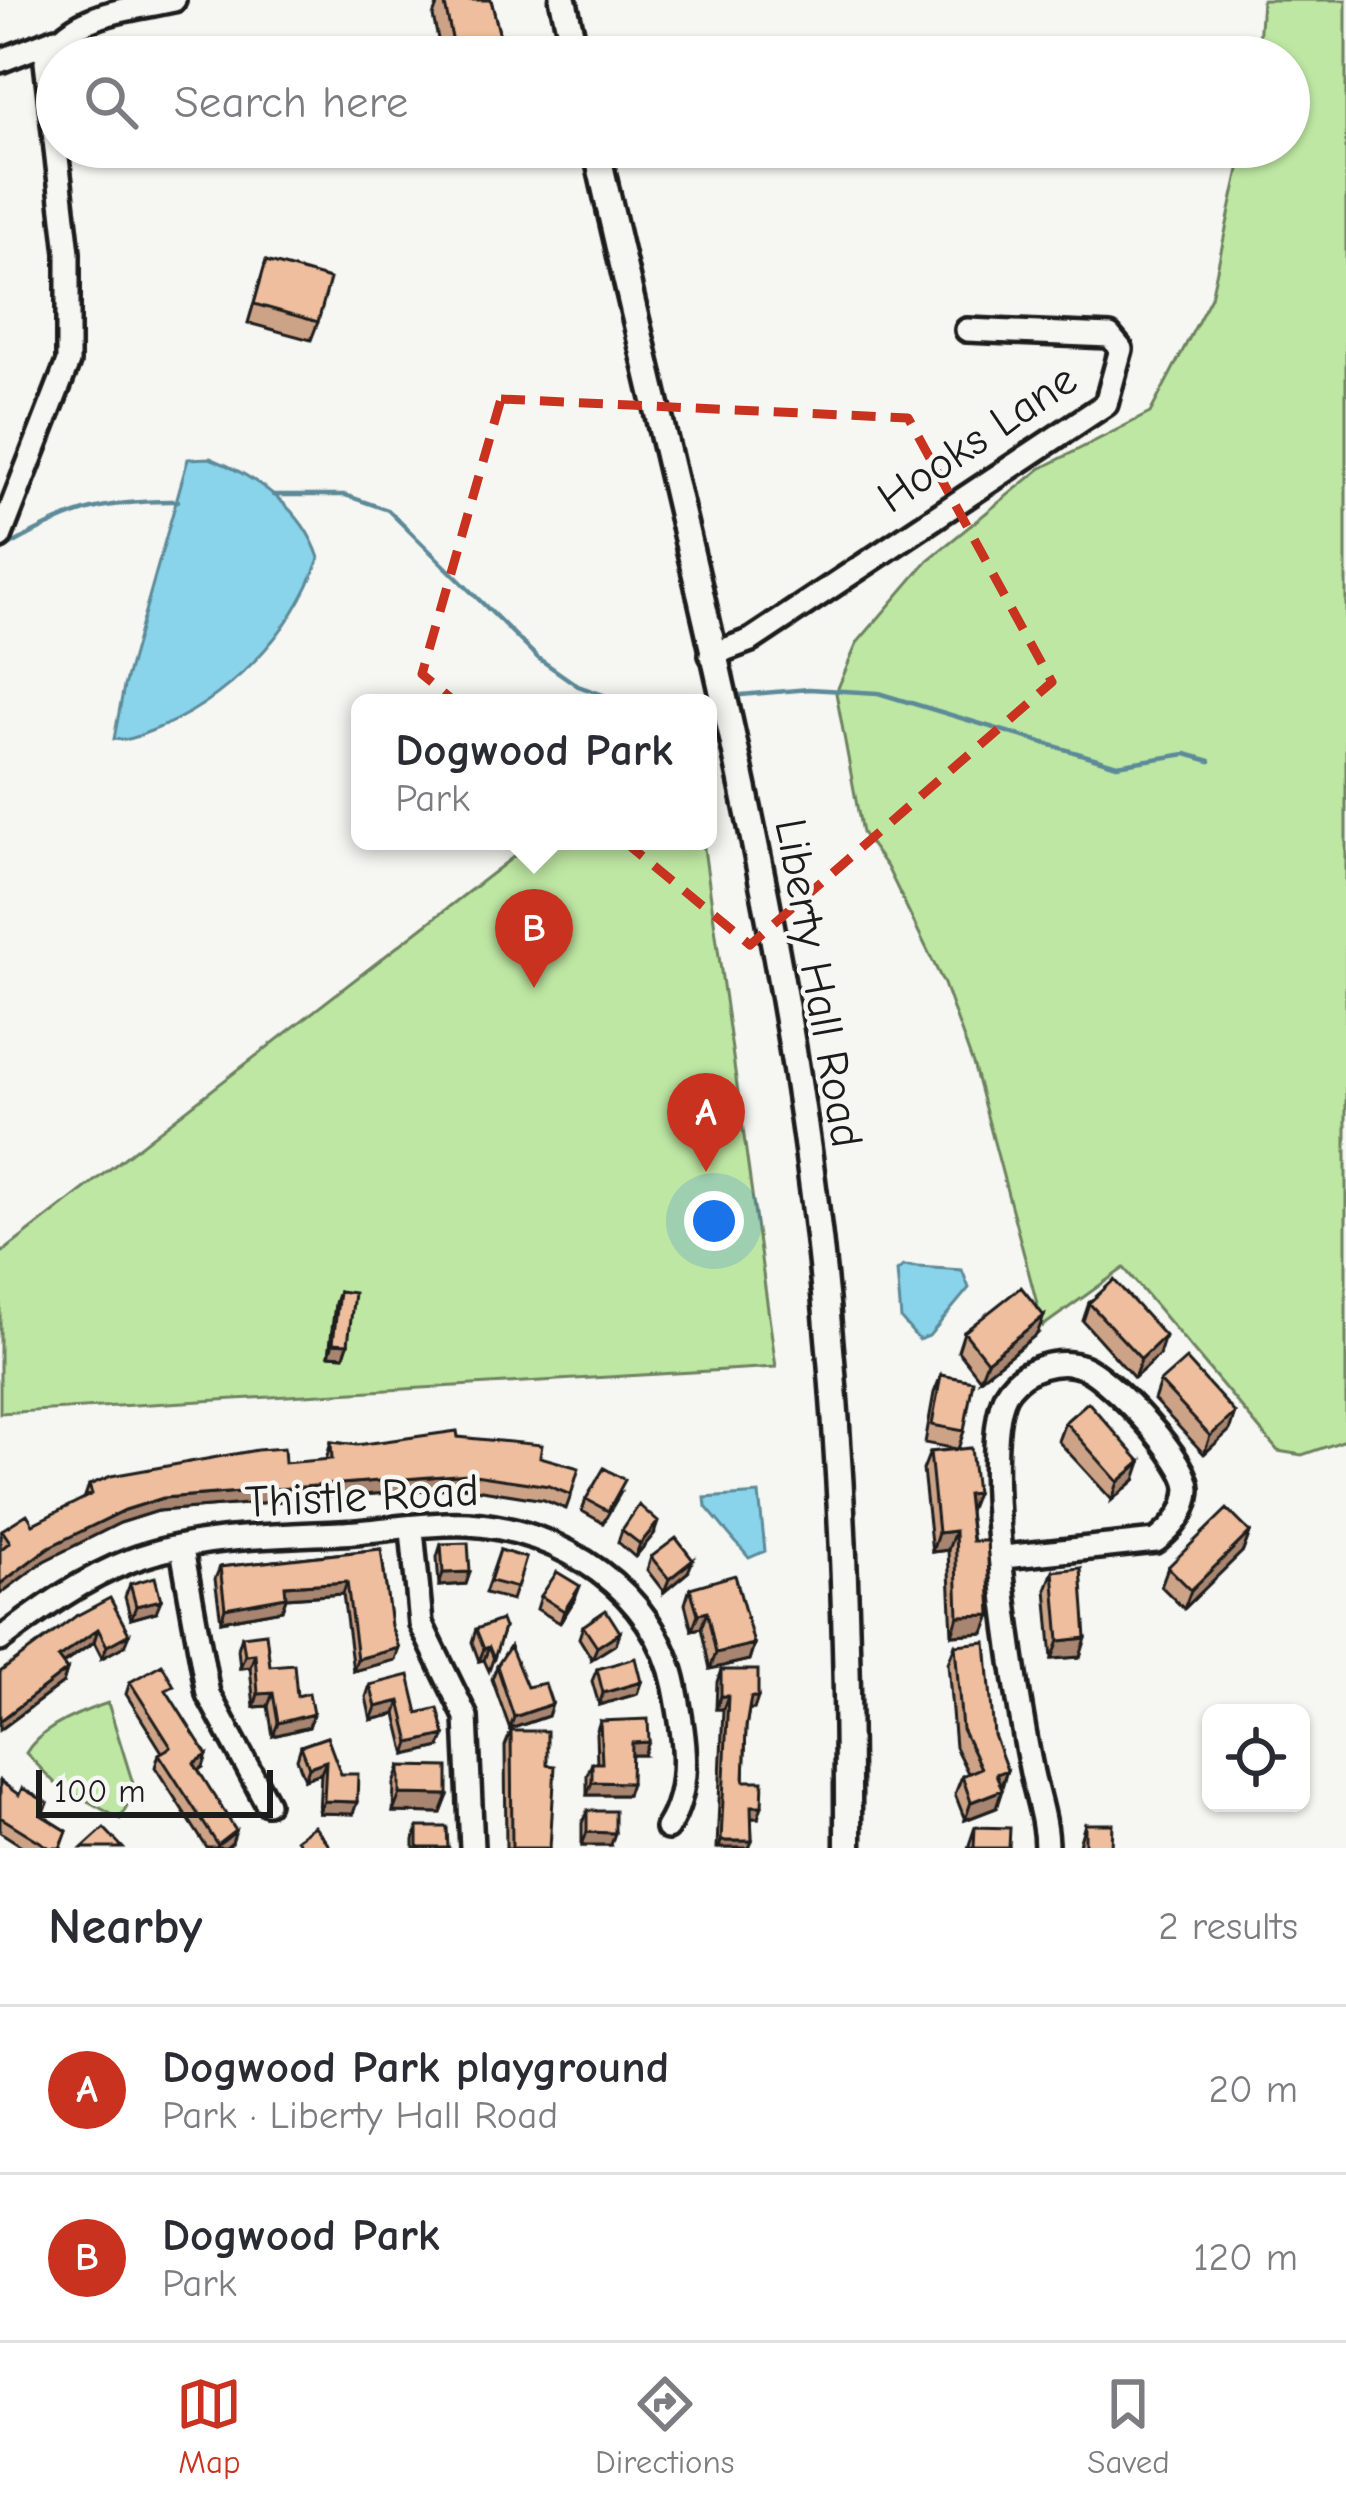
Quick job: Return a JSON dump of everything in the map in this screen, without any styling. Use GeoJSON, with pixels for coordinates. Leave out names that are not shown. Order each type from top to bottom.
{"type":"FeatureCollection","features":[{"type":"Feature","properties":{"kind":"main road"},"geometry":{"type":"LineString","coordinates":[[562,0],[570,36]]}},
{"type":"Feature","properties":{"kind":"main road","name":"Liberty Hall Road"},"geometry":{"type":"LineString","coordinates":[[601,168],[786,1005],[817,1222],[843,1522],[848,1848]]}},
{"type":"Feature","properties":{"kind":"street"},"geometry":{"type":"LineString","coordinates":[[61,36],[90,19],[174,0]]}},
{"type":"Feature","properties":{"kind":"street"},"geometry":{"type":"LineString","coordinates":[[0,61],[36,47]]}},
{"type":"Feature","properties":{"kind":"street"},"geometry":{"type":"LineString","coordinates":[[0,537],[68,362],[68,253],[56,168]]}},
{"type":"Feature","properties":{"kind":"street","name":"Hooks Lane"},"geometry":{"type":"LineString","coordinates":[[711,655],[751,640],[1106,404],[1116,383],[1121,349],[1110,336],[967,330]]}},
{"type":"Feature","properties":{"kind":"street"},"geometry":{"type":"LineString","coordinates":[[1004,1557],[1156,1541],[1174,1528],[1184,1506],[1188,1486],[1182,1464],[1108,1384],[1084,1367],[1059,1364],[1033,1369],[1007,1390],[993,1426],[1006,1602],[1046,1848]]}},
{"type":"Feature","properties":{"kind":"street","name":"Thistle Road"},"geometry":{"type":"LineString","coordinates":[[0,1640],[72,1586],[137,1558],[248,1537],[463,1524],[519,1530],[571,1552],[627,1598],[649,1624],[673,1674],[685,1736],[681,1806],[667,1828]]}},
{"type":"Feature","properties":{"kind":"street"},"geometry":{"type":"LineString","coordinates":[[412,1530],[421,1624],[466,1717],[472,1848]]}},
{"type":"Feature","properties":{"kind":"street"},"geometry":{"type":"LineString","coordinates":[[182,1549],[208,1694],[267,1803]]}},
{"type":"Feature","properties":{"kind":"highlighted area"},"geometry":{"type":"Polygon","coordinates":[[[501,399],[908,418],[1052,682],[750,945],[422,674],[501,399]]]}},
{"type":"Feature","properties":{"kind":"green space"},"geometry":{"type":"Polygon","coordinates":[[[1262,0],[1346,0],[1346,1440],[1302,1455],[1278,1451],[1124,1268],[1043,1326],[974,1067],[944,984],[887,867],[862,833],[836,693],[857,643],[928,560],[1040,469],[1150,413],[1211,297],[1239,168],[1310,168],[1310,36],[1259,36],[1262,0]]]}},
{"type":"Feature","properties":{"kind":"green space"},"geometry":{"type":"Polygon","coordinates":[[[522,850],[704,850],[776,1367],[0,1413],[0,1254],[522,850]]]}},
{"type":"Feature","properties":{"kind":"green space"},"geometry":{"type":"Polygon","coordinates":[[[108,1703],[135,1790],[120,1819],[55,1783],[26,1753],[51,1728],[108,1703]]]}},
{"type":"Feature","properties":{"kind":"water"},"geometry":{"type":"Polygon","coordinates":[[[210,458],[276,497],[302,524],[319,558],[274,639],[230,684],[178,719],[133,738],[114,739],[124,686],[188,459],[210,458]]]}},
{"type":"Feature","properties":{"kind":"water"},"geometry":{"type":"Polygon","coordinates":[[[903,1266],[962,1270],[969,1288],[929,1336],[919,1340],[901,1319],[897,1271],[903,1266]]]}},
{"type":"Feature","properties":{"kind":"water"},"geometry":{"type":"Polygon","coordinates":[[[759,1494],[765,1551],[749,1558],[706,1507],[705,1498],[759,1494]]]}},
{"type":"Feature","properties":{"kind":"building"},"geometry":{"type":"Polygon","coordinates":[[[444,0],[491,0],[500,36],[452,36],[444,0]]]}},
{"type":"Feature","properties":{"kind":"building"},"geometry":{"type":"Polygon","coordinates":[[[266,261],[330,279],[318,322],[254,304],[266,261]]]}},
{"type":"Feature","properties":{"kind":"building"},"geometry":{"type":"Polygon","coordinates":[[[1114,1280],[1165,1336],[1141,1359],[1089,1303],[1114,1280]]]}},
{"type":"Feature","properties":{"kind":"building"},"geometry":{"type":"Polygon","coordinates":[[[1021,1287],[1044,1316],[987,1361],[964,1332],[1021,1287]]]}},
{"type":"Feature","properties":{"kind":"building"},"geometry":{"type":"Polygon","coordinates":[[[339,1291],[354,1293],[348,1344],[333,1343],[339,1291]]]}},
{"type":"Feature","properties":{"kind":"building"},"geometry":{"type":"Polygon","coordinates":[[[1186,1359],[1235,1413],[1210,1436],[1160,1382],[1186,1359]]]}},
{"type":"Feature","properties":{"kind":"building"},"geometry":{"type":"Polygon","coordinates":[[[941,1375],[973,1381],[964,1431],[932,1425],[941,1375]]]}},
{"type":"Feature","properties":{"kind":"building"},"geometry":{"type":"Polygon","coordinates":[[[1088,1402],[1141,1462],[1118,1482],[1065,1422],[1088,1402]]]}},
{"type":"Feature","properties":{"kind":"building"},"geometry":{"type":"Polygon","coordinates":[[[457,1431],[458,1437],[542,1445],[540,1457],[579,1468],[571,1495],[549,1486],[468,1474],[163,1498],[125,1510],[49,1547],[0,1584],[0,1550],[10,1542],[2,1530],[27,1514],[33,1524],[92,1494],[89,1485],[111,1476],[257,1450],[284,1448],[285,1463],[332,1459],[331,1442],[357,1445],[457,1431]]]}},
{"type":"Feature","properties":{"kind":"building"},"geometry":{"type":"Polygon","coordinates":[[[971,1448],[976,1493],[967,1494],[972,1541],[987,1541],[991,1615],[958,1616],[955,1531],[938,1533],[930,1452],[971,1448]]]}},
{"type":"Feature","properties":{"kind":"building"},"geometry":{"type":"Polygon","coordinates":[[[604,1468],[625,1480],[608,1511],[586,1499],[604,1468]]]}},
{"type":"Feature","properties":{"kind":"building"},"geometry":{"type":"Polygon","coordinates":[[[639,1505],[658,1522],[640,1544],[622,1530],[639,1505]]]}},
{"type":"Feature","properties":{"kind":"building"},"geometry":{"type":"Polygon","coordinates":[[[1227,1509],[1250,1532],[1191,1590],[1168,1567],[1227,1509]]]}},
{"type":"Feature","properties":{"kind":"building"},"geometry":{"type":"Polygon","coordinates":[[[676,1538],[693,1560],[669,1579],[651,1557],[676,1538]]]}},
{"type":"Feature","properties":{"kind":"building"},"geometry":{"type":"Polygon","coordinates":[[[468,1543],[470,1572],[443,1573],[441,1544],[468,1543]]]}},
{"type":"Feature","properties":{"kind":"building"},"geometry":{"type":"Polygon","coordinates":[[[381,1549],[391,1626],[399,1648],[357,1659],[347,1582],[285,1586],[286,1597],[225,1608],[220,1567],[381,1549]]]}},
{"type":"Feature","properties":{"kind":"building"},"geometry":{"type":"Polygon","coordinates":[[[500,1550],[526,1558],[517,1588],[490,1581],[500,1550]]]}},
{"type":"Feature","properties":{"kind":"building"},"geometry":{"type":"Polygon","coordinates":[[[1081,1568],[1086,1638],[1059,1641],[1053,1571],[1081,1568]]]}},
{"type":"Feature","properties":{"kind":"building"},"geometry":{"type":"Polygon","coordinates":[[[557,1572],[580,1586],[564,1611],[541,1596],[557,1572]]]}},
{"type":"Feature","properties":{"kind":"building"},"geometry":{"type":"Polygon","coordinates":[[[735,1575],[754,1644],[716,1653],[707,1612],[698,1614],[690,1588],[735,1575]]]}},
{"type":"Feature","properties":{"kind":"building"},"geometry":{"type":"Polygon","coordinates":[[[155,1577],[161,1600],[136,1606],[130,1584],[155,1577]]]}},
{"type":"Feature","properties":{"kind":"building"},"geometry":{"type":"Polygon","coordinates":[[[110,1598],[129,1634],[107,1646],[98,1629],[58,1658],[67,1670],[0,1721],[0,1672],[76,1616],[110,1598]]]}},
{"type":"Feature","properties":{"kind":"building"},"geometry":{"type":"Polygon","coordinates":[[[606,1610],[620,1632],[597,1647],[583,1626],[606,1610]]]}},
{"type":"Feature","properties":{"kind":"building"},"geometry":{"type":"Polygon","coordinates":[[[501,1620],[504,1628],[494,1659],[476,1629],[501,1620]]]}},
{"type":"Feature","properties":{"kind":"building"},"geometry":{"type":"Polygon","coordinates":[[[266,1633],[270,1666],[294,1664],[297,1696],[309,1693],[313,1714],[278,1723],[273,1693],[258,1694],[255,1654],[245,1655],[242,1636],[266,1633]]]}},
{"type":"Feature","properties":{"kind":"building"},"geometry":{"type":"Polygon","coordinates":[[[986,1642],[994,1735],[1007,1770],[996,1774],[1002,1790],[971,1802],[962,1776],[981,1768],[962,1729],[955,1645],[986,1642]]]}},
{"type":"Feature","properties":{"kind":"building"},"geometry":{"type":"Polygon","coordinates":[[[510,1646],[527,1687],[545,1683],[552,1704],[514,1717],[497,1666],[510,1646]]]}},
{"type":"Feature","properties":{"kind":"building"},"geometry":{"type":"Polygon","coordinates":[[[635,1658],[641,1682],[603,1693],[597,1669],[635,1658]]]}},
{"type":"Feature","properties":{"kind":"building"},"geometry":{"type":"Polygon","coordinates":[[[162,1664],[174,1686],[166,1690],[207,1755],[194,1763],[236,1831],[218,1845],[159,1754],[171,1747],[130,1682],[162,1664]]]}},
{"type":"Feature","properties":{"kind":"building"},"geometry":{"type":"Polygon","coordinates":[[[721,1670],[758,1670],[758,1697],[751,1697],[746,1727],[744,1781],[763,1781],[762,1806],[751,1806],[752,1841],[721,1841],[728,1696],[721,1696],[721,1670]]]}},
{"type":"Feature","properties":{"kind":"building"},"geometry":{"type":"Polygon","coordinates":[[[409,1675],[418,1713],[438,1708],[445,1735],[410,1743],[400,1701],[376,1707],[370,1685],[409,1675]]]}},
{"type":"Feature","properties":{"kind":"building"},"geometry":{"type":"Polygon","coordinates":[[[648,1719],[649,1742],[632,1743],[631,1783],[592,1782],[592,1763],[602,1763],[600,1721],[648,1719]]]}},
{"type":"Feature","properties":{"kind":"building"},"geometry":{"type":"Polygon","coordinates":[[[511,1731],[547,1731],[547,1765],[555,1766],[550,1848],[512,1848],[511,1731]]]}},
{"type":"Feature","properties":{"kind":"building"},"geometry":{"type":"Polygon","coordinates":[[[327,1737],[341,1774],[358,1774],[357,1802],[324,1801],[326,1761],[309,1767],[301,1746],[327,1737]]]}},
{"type":"Feature","properties":{"kind":"building"},"geometry":{"type":"Polygon","coordinates":[[[400,1766],[448,1767],[448,1795],[400,1794],[400,1766]]]}},
{"type":"Feature","properties":{"kind":"building"},"geometry":{"type":"Polygon","coordinates":[[[0,1781],[19,1795],[22,1788],[48,1803],[41,1815],[67,1831],[60,1848],[50,1848],[0,1817],[0,1781]]]}},
{"type":"Feature","properties":{"kind":"building"},"geometry":{"type":"Polygon","coordinates":[[[587,1811],[615,1811],[615,1833],[587,1832],[587,1811]]]}},
{"type":"Feature","properties":{"kind":"building"},"geometry":{"type":"Polygon","coordinates":[[[1085,1824],[1113,1824],[1112,1848],[1085,1848],[1085,1824]]]}},
{"type":"Feature","properties":{"kind":"building"},"geometry":{"type":"Polygon","coordinates":[[[314,1826],[331,1848],[303,1848],[296,1839],[314,1826]]]}},
{"type":"Feature","properties":{"kind":"building"},"geometry":{"type":"Polygon","coordinates":[[[418,1827],[447,1827],[448,1848],[418,1848],[418,1827]]]}},
{"type":"Feature","properties":{"kind":"building"},"geometry":{"type":"Polygon","coordinates":[[[975,1827],[1010,1828],[1009,1848],[974,1848],[975,1827]]]}},
{"type":"Feature","properties":{"kind":"building"},"geometry":{"type":"Polygon","coordinates":[[[104,1828],[123,1848],[82,1848],[104,1828]]]}},
{"type":"Feature","properties":{"kind":"waterway"},"geometry":{"type":"LineString","coordinates":[[273,495],[345,495],[388,510],[538,658],[578,686],[601,694]]}},
{"type":"Feature","properties":{"kind":"waterway"},"geometry":{"type":"LineString","coordinates":[[0,551],[85,511],[178,501]]}},
{"type":"Feature","properties":{"kind":"waterway"},"geometry":{"type":"LineString","coordinates":[[730,696],[809,689],[878,693],[1117,765],[1186,754],[1210,761]]}},
{"type":"Feature","properties":{"kind":"place","name":"Dogwood Park"},"geometry":{"type":"Point","coordinates":[534,988]}},
{"type":"Feature","properties":{"kind":"place","name":"Dogwood Park playground"},"geometry":{"type":"Point","coordinates":[706,1172]}}]}
